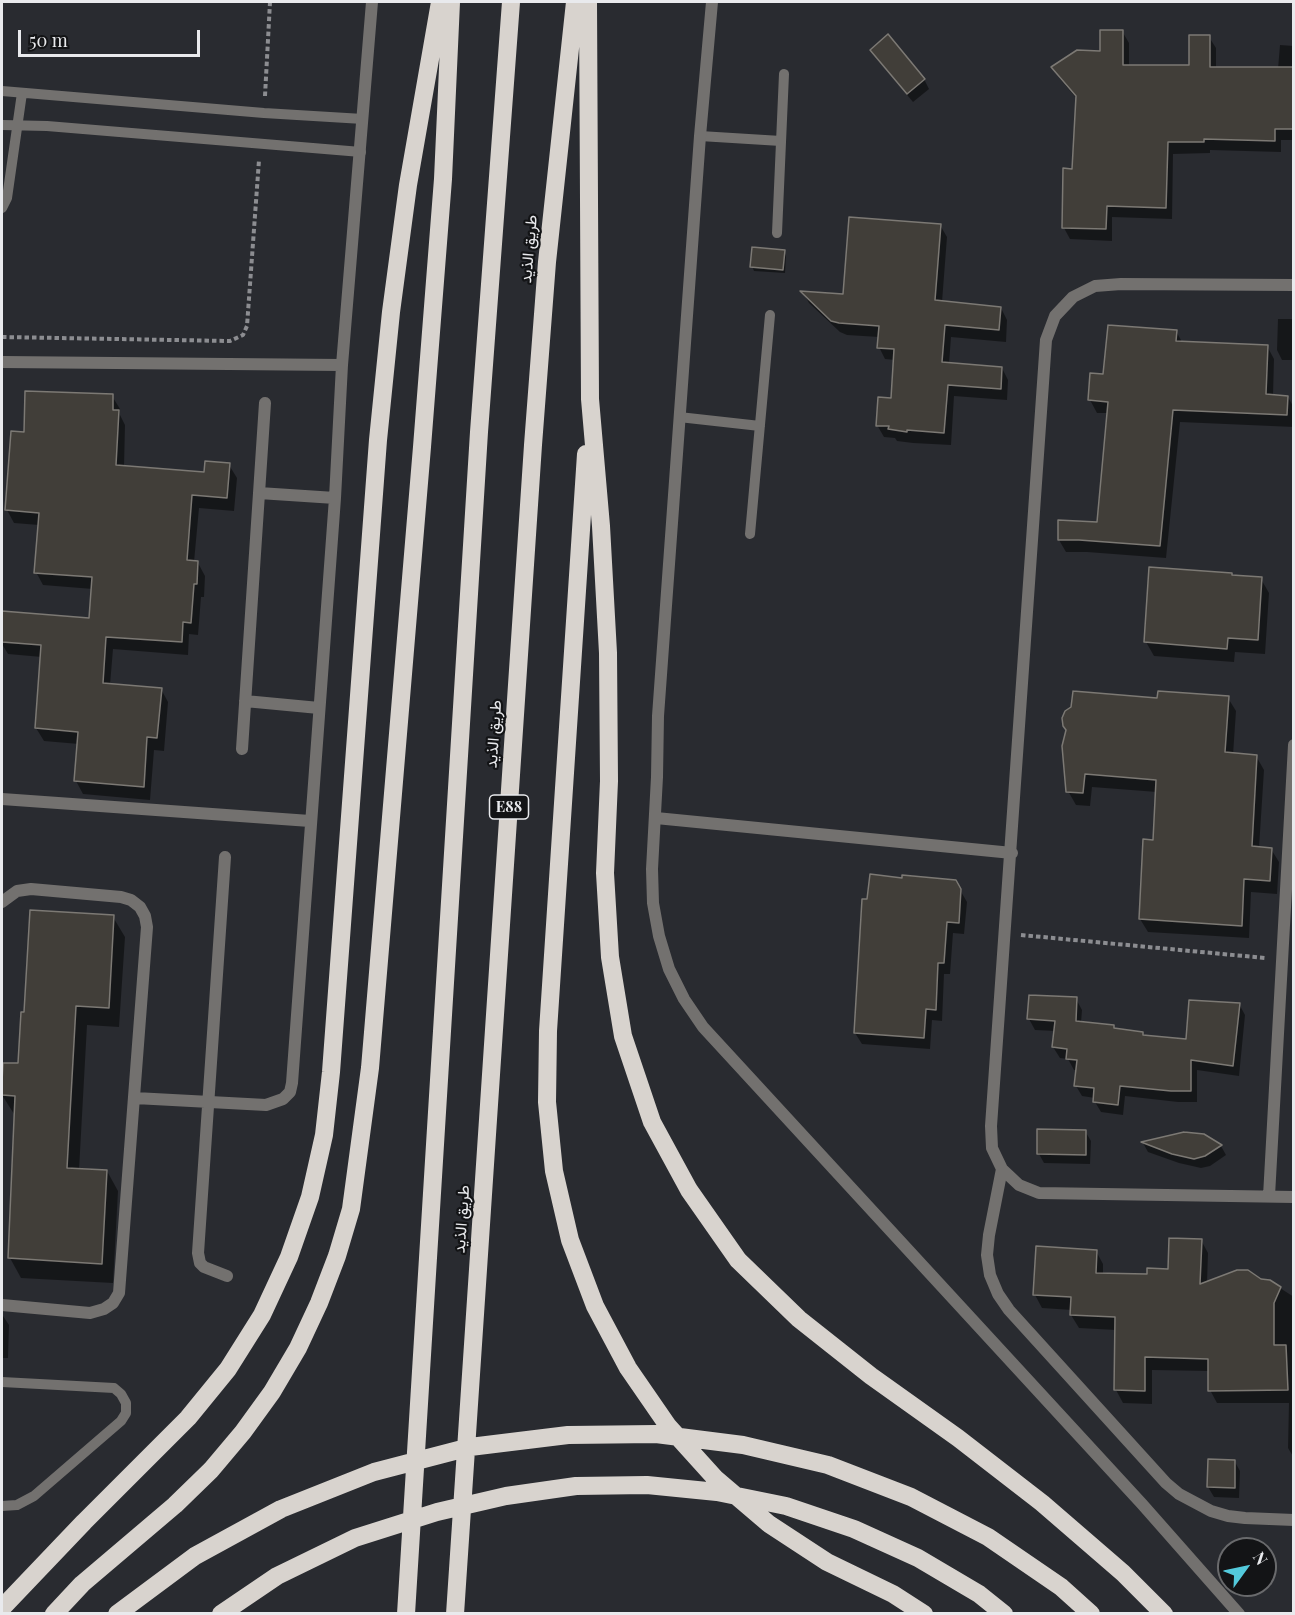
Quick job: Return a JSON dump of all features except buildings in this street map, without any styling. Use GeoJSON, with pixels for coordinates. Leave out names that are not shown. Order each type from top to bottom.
{"type":"FeatureCollection","features":[{"type":"Feature","properties":{"kind":"highway"},"geometry":{"type":"LineString","coordinates":[[2,1608],[84,1522],[188,1419],[228,1369],[262,1315],[289,1257],[310,1197],[324,1135],[331,1072],[378,440],[391,312],[410,173],[440,2]]}},
{"type":"Feature","properties":{"kind":"highway"},"geometry":{"type":"LineString","coordinates":[[54,1614],[82,1584],[175,1505],[211,1470],[243,1432],[272,1392],[298,1348],[323,1294],[351,1209],[370,1068],[421,459],[443,179],[451,2]]}},
{"type":"Feature","properties":{"kind":"highway","name":"طريق الذيد"},"geometry":{"type":"LineString","coordinates":[[406,1614],[479,432],[511,2]]}},
{"type":"Feature","properties":{"kind":"highway","name":"طريق الذيد"},"geometry":{"type":"LineString","coordinates":[[456,1614],[532,445],[547,262],[575,2]]}},
{"type":"Feature","properties":{"kind":"highway"},"geometry":{"type":"LineString","coordinates":[[588,2],[590,399],[548,1031],[547,1102],[554,1171],[570,1240],[595,1306],[628,1368],[668,1426],[715,1478],[769,1524],[827,1563],[893,1594],[924,1614]]}},
{"type":"Feature","properties":{"kind":"highway"},"geometry":{"type":"LineString","coordinates":[[590,399],[601,526],[608,653],[609,781],[605,873],[610,957],[623,1036],[652,1122],[689,1190],[738,1260],[791,1312],[871,1376],[958,1438],[1042,1503],[1123,1573],[1164,1614]]}},
{"type":"Feature","properties":{"kind":"highway"},"geometry":{"type":"LineString","coordinates":[[117,1614],[195,1556],[281,1509],[374,1472],[481,1446],[568,1435],[656,1434],[743,1445],[818,1463],[910,1497],[988,1537],[1061,1587],[1091,1614]]}},
{"type":"Feature","properties":{"kind":"highway"},"geometry":{"type":"LineString","coordinates":[[221,1614],[276,1576],[355,1538],[437,1512],[506,1496],[576,1486],[647,1485],[729,1494],[786,1506],[854,1529],[918,1558],[979,1594],[1004,1614]]}},
{"type":"Feature","properties":{"kind":"street"},"geometry":{"type":"LineString","coordinates":[[135,1098],[266,1105],[283,1099],[290,1092],[335,498],[342,365],[372,2]]}},
{"type":"Feature","properties":{"kind":"street"},"geometry":{"type":"LineString","coordinates":[[712,2],[700,136],[658,716],[656,818],[652,869],[653,903],[659,936],[674,979],[684,999],[704,1027],[1134,1496],[1239,1614]]}},
{"type":"Feature","properties":{"kind":"street"},"geometry":{"type":"LineString","coordinates":[[1293,285],[1121,284],[1095,286],[1072,297],[1055,316],[1046,340],[991,1126],[992,1148],[1002,1169],[1019,1185],[1039,1193],[1293,1197]]}},
{"type":"Feature","properties":{"kind":"street"},"geometry":{"type":"LineString","coordinates":[[2,362],[342,365]]}},
{"type":"Feature","properties":{"kind":"street"},"geometry":{"type":"LineString","coordinates":[[242,749],[265,403]]}},
{"type":"Feature","properties":{"kind":"street"},"geometry":{"type":"LineString","coordinates":[[259,493],[335,498]]}},
{"type":"Feature","properties":{"kind":"street"},"geometry":{"type":"LineString","coordinates":[[245,701],[319,708]]}},
{"type":"Feature","properties":{"kind":"street"},"geometry":{"type":"LineString","coordinates":[[1269,1196],[1281,959],[1290,857],[1293,745]]}},
{"type":"Feature","properties":{"kind":"street"},"geometry":{"type":"LineString","coordinates":[[2,799],[310,821]]}},
{"type":"Feature","properties":{"kind":"street"},"geometry":{"type":"LineString","coordinates":[[656,818],[1011,853]]}},
{"type":"Feature","properties":{"kind":"street"},"geometry":{"type":"LineString","coordinates":[[225,857],[198,1258],[204,1267],[227,1276]]}},
{"type":"Feature","properties":{"kind":"street"},"geometry":{"type":"LineString","coordinates":[[2,902],[16,891],[31,889],[121,897],[131,900],[140,907],[147,927],[119,1293],[113,1303],[104,1310],[90,1313],[2,1305]]}},
{"type":"Feature","properties":{"kind":"street"},"geometry":{"type":"LineString","coordinates":[[1002,1169],[987,1255],[990,1275],[998,1294],[1009,1310],[1166,1483],[1179,1494],[1211,1511],[1228,1516],[1293,1520]]}},
{"type":"Feature","properties":{"kind":"lane"},"geometry":{"type":"LineString","coordinates":[[777,233],[784,74]]}},
{"type":"Feature","properties":{"kind":"lane"},"geometry":{"type":"LineString","coordinates":[[2,91],[363,119]]}},
{"type":"Feature","properties":{"kind":"lane"},"geometry":{"type":"LineString","coordinates":[[2,208],[7,198],[22,93]]}},
{"type":"Feature","properties":{"kind":"lane"},"geometry":{"type":"LineString","coordinates":[[2,125],[18,124],[361,152]]}},
{"type":"Feature","properties":{"kind":"lane"},"geometry":{"type":"LineString","coordinates":[[700,136],[781,141]]}},
{"type":"Feature","properties":{"kind":"lane"},"geometry":{"type":"LineString","coordinates":[[750,534],[770,315]]}},
{"type":"Feature","properties":{"kind":"lane"},"geometry":{"type":"LineString","coordinates":[[679,417],[760,426]]}},
{"type":"Feature","properties":{"kind":"lane"},"geometry":{"type":"LineString","coordinates":[[2,1382],[104,1386],[114,1388],[126,1403],[126,1413],[121,1421],[34,1496],[17,1505],[2,1506]]}},
{"type":"Feature","properties":{"kind":"path"},"geometry":{"type":"LineString","coordinates":[[264,113],[270,2]]}},
{"type":"Feature","properties":{"kind":"path"},"geometry":{"type":"LineString","coordinates":[[2,337],[230,341],[243,335],[247,326],[260,144]]}},
{"type":"Feature","properties":{"kind":"path"},"geometry":{"type":"LineString","coordinates":[[1006,933],[1281,959]]}}]}
